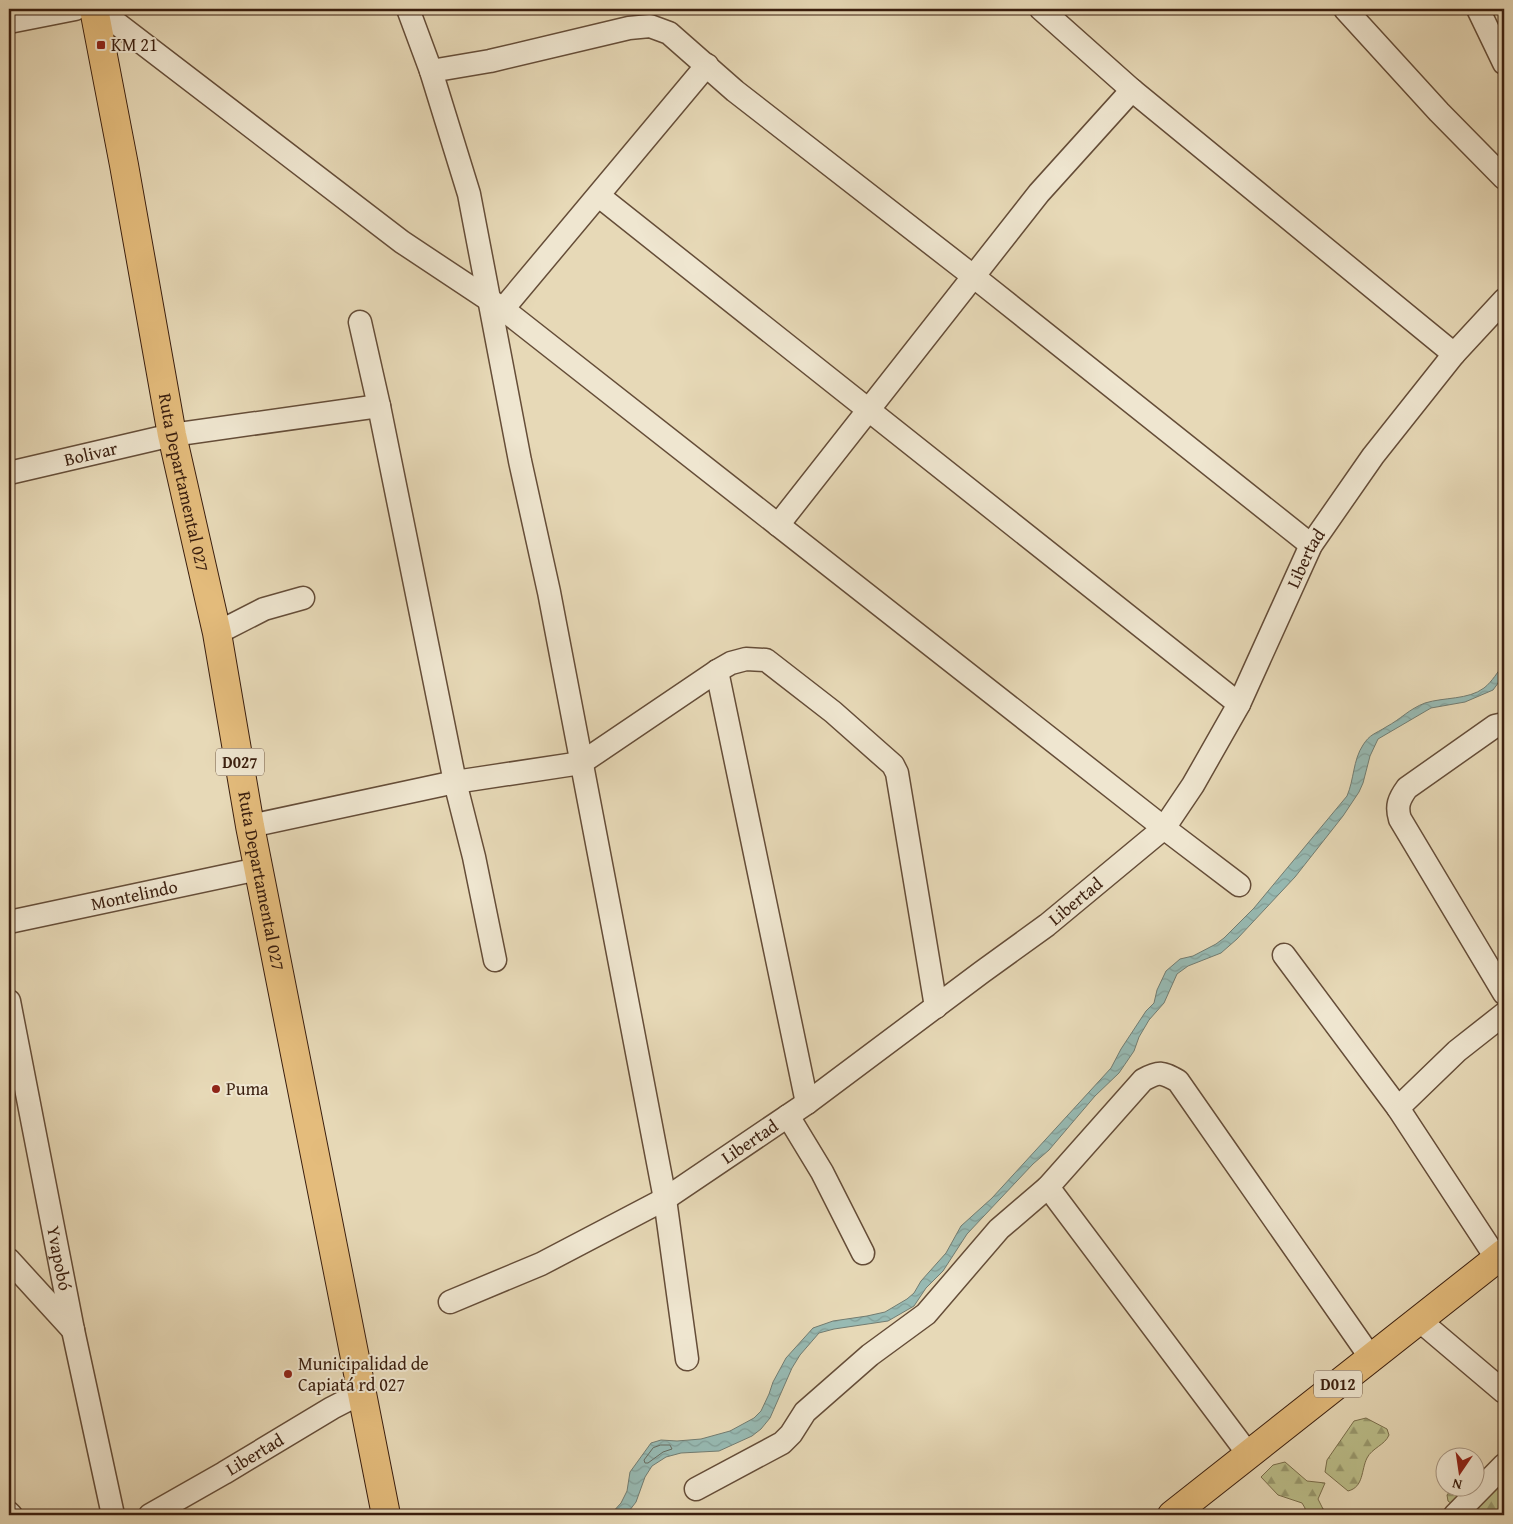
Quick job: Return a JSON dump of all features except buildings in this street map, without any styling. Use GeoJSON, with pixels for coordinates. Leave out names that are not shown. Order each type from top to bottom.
{"type":"FeatureCollection","features":[{"type":"Feature","properties":{"kind":"main road","name":"Ruta Departamental 027"},"geometry":{"type":"LineString","coordinates":[[94,9],[172,435],[217,633],[258,869],[386,1515]]}},
{"type":"Feature","properties":{"kind":"main road","name":"D012"},"geometry":{"type":"LineString","coordinates":[[1172,1515],[1501,1256]]}},
{"type":"Feature","properties":{"kind":"street"},"geometry":{"type":"LineString","coordinates":[[9,22],[46,12],[75,9]]}},
{"type":"Feature","properties":{"kind":"street"},"geometry":{"type":"LineString","coordinates":[[98,9],[402,242],[495,305],[1164,828],[1239,884]]}},
{"type":"Feature","properties":{"kind":"street"},"geometry":{"type":"LineString","coordinates":[[408,9],[431,71],[469,194],[495,305],[665,1199],[687,1359]]}},
{"type":"Feature","properties":{"kind":"street"},"geometry":{"type":"LineString","coordinates":[[1041,9],[1132,90],[1454,354]]}},
{"type":"Feature","properties":{"kind":"street"},"geometry":{"type":"LineString","coordinates":[[1345,9],[1439,112],[1504,178]]}},
{"type":"Feature","properties":{"kind":"street"},"geometry":{"type":"LineString","coordinates":[[1478,9],[1504,63]]}},
{"type":"Feature","properties":{"kind":"street"},"geometry":{"type":"LineString","coordinates":[[431,71],[490,61],[629,28],[650,26],[669,33],[735,90],[973,276],[1311,545]]}},
{"type":"Feature","properties":{"kind":"street"},"geometry":{"type":"LineString","coordinates":[[495,305],[599,196],[706,65]]}},
{"type":"Feature","properties":{"kind":"street"},"geometry":{"type":"LineString","coordinates":[[778,525],[1039,193],[1132,90]]}},
{"type":"Feature","properties":{"kind":"street"},"geometry":{"type":"LineString","coordinates":[[599,196],[1239,704]]}},
{"type":"Feature","properties":{"kind":"street","name":"Libertad"},"geometry":{"type":"LineString","coordinates":[[450,1302],[541,1264],[665,1199],[807,1103],[1047,925],[1164,828],[1216,747],[1239,704],[1311,545],[1373,456],[1454,354],[1504,300]]}},
{"type":"Feature","properties":{"kind":"street"},"geometry":{"type":"LineString","coordinates":[[360,322],[379,406],[455,782],[474,857],[495,960]]}},
{"type":"Feature","properties":{"kind":"street","name":"Bolivar"},"geometry":{"type":"LineString","coordinates":[[9,473],[172,435],[379,406]]}},
{"type":"Feature","properties":{"kind":"street"},"geometry":{"type":"LineString","coordinates":[[217,633],[264,609],[303,598]]}},
{"type":"Feature","properties":{"kind":"street"},"geometry":{"type":"LineString","coordinates":[[250,826],[455,782],[581,763],[717,670],[731,663],[746,659],[766,660],[833,712],[892,765],[897,773],[936,1007]]}},
{"type":"Feature","properties":{"kind":"street"},"geometry":{"type":"LineString","coordinates":[[717,670],[807,1103]]}},
{"type":"Feature","properties":{"kind":"street"},"geometry":{"type":"LineString","coordinates":[[1504,724],[1495,726],[1407,788],[1399,800],[1398,811],[1400,819],[1504,994]]}},
{"type":"Feature","properties":{"kind":"street","name":"Montelindo"},"geometry":{"type":"LineString","coordinates":[[9,922],[258,869]]}},
{"type":"Feature","properties":{"kind":"street"},"geometry":{"type":"LineString","coordinates":[[1284,955],[1398,1108],[1501,1256]]}},
{"type":"Feature","properties":{"kind":"street","name":"Yvapobó"},"geometry":{"type":"LineString","coordinates":[[9,1001],[73,1330],[113,1515]]}},
{"type":"Feature","properties":{"kind":"street"},"geometry":{"type":"LineString","coordinates":[[1398,1108],[1457,1051],[1504,1014]]}},
{"type":"Feature","properties":{"kind":"street"},"geometry":{"type":"LineString","coordinates":[[696,1489],[782,1443],[812,1405],[870,1355],[926,1314],[999,1229],[1048,1187],[1143,1080],[1154,1073],[1164,1074],[1178,1081],[1371,1358]]}},
{"type":"Feature","properties":{"kind":"street"},"geometry":{"type":"LineString","coordinates":[[788,1116],[822,1172],[863,1253]]}},
{"type":"Feature","properties":{"kind":"street"},"geometry":{"type":"LineString","coordinates":[[1048,1187],[1249,1454]]}},
{"type":"Feature","properties":{"kind":"street"},"geometry":{"type":"LineString","coordinates":[[9,1260],[73,1330]]}},
{"type":"Feature","properties":{"kind":"street"},"geometry":{"type":"LineString","coordinates":[[1419,1320],[1504,1392]]}},
{"type":"Feature","properties":{"kind":"street","name":"Libertad"},"geometry":{"type":"LineString","coordinates":[[150,1515],[332,1408],[361,1393]]}},
{"type":"Feature","properties":{"kind":"street"},"geometry":{"type":"LineString","coordinates":[[1455,1515],[1504,1465]]}},
{"type":"Feature","properties":{"kind":"green space"},"geometry":{"type":"Polygon","coordinates":[[[1366,1418],[1387,1429],[1389,1435],[1369,1455],[1357,1486],[1348,1491],[1325,1472],[1327,1460],[1354,1421],[1366,1418]]]}},
{"type":"Feature","properties":{"kind":"green space"},"geometry":{"type":"Polygon","coordinates":[[[1285,1462],[1307,1481],[1325,1483],[1318,1499],[1323,1509],[1339,1515],[1305,1515],[1305,1508],[1302,1503],[1278,1495],[1261,1477],[1273,1465],[1285,1462]]]}},
{"type":"Feature","properties":{"kind":"green space"},"geometry":{"type":"Polygon","coordinates":[[[1486,1473],[1497,1476],[1504,1481],[1504,1508],[1498,1515],[1471,1514],[1448,1501],[1447,1496],[1486,1496],[1486,1473]]]}},
{"type":"Feature","properties":{"kind":"water"},"geometry":{"type":"Polygon","coordinates":[[[1504,664],[1504,675],[1493,690],[1465,702],[1431,708],[1378,739],[1370,756],[1359,792],[1343,816],[1295,877],[1237,939],[1221,953],[1188,966],[1177,974],[1164,1003],[1149,1020],[1139,1037],[1134,1051],[1119,1073],[1095,1096],[1049,1150],[1033,1164],[967,1234],[943,1271],[926,1288],[914,1306],[888,1321],[819,1333],[800,1355],[792,1368],[770,1418],[761,1429],[752,1436],[719,1451],[681,1453],[666,1457],[652,1466],[645,1477],[636,1502],[626,1515],[610,1515],[621,1503],[627,1491],[630,1472],[651,1443],[661,1440],[701,1439],[730,1431],[754,1418],[761,1411],[773,1382],[786,1358],[813,1328],[833,1321],[885,1312],[914,1293],[921,1281],[946,1253],[961,1226],[992,1198],[1111,1068],[1146,1011],[1154,1003],[1157,990],[1166,971],[1180,959],[1193,956],[1224,938],[1254,908],[1347,796],[1357,757],[1368,739],[1414,708],[1425,703],[1471,695],[1478,692],[1490,683],[1504,664]]]}},
{"type":"Feature","properties":{"kind":"place","name":"KM 21"},"geometry":{"type":"Point","coordinates":[101,45]}},
{"type":"Feature","properties":{"kind":"place","name":"Puma"},"geometry":{"type":"Point","coordinates":[216,1089]}},
{"type":"Feature","properties":{"kind":"place","name":"Municipalidad de Capiatá rd 027"},"geometry":{"type":"Point","coordinates":[288,1374]}}]}
